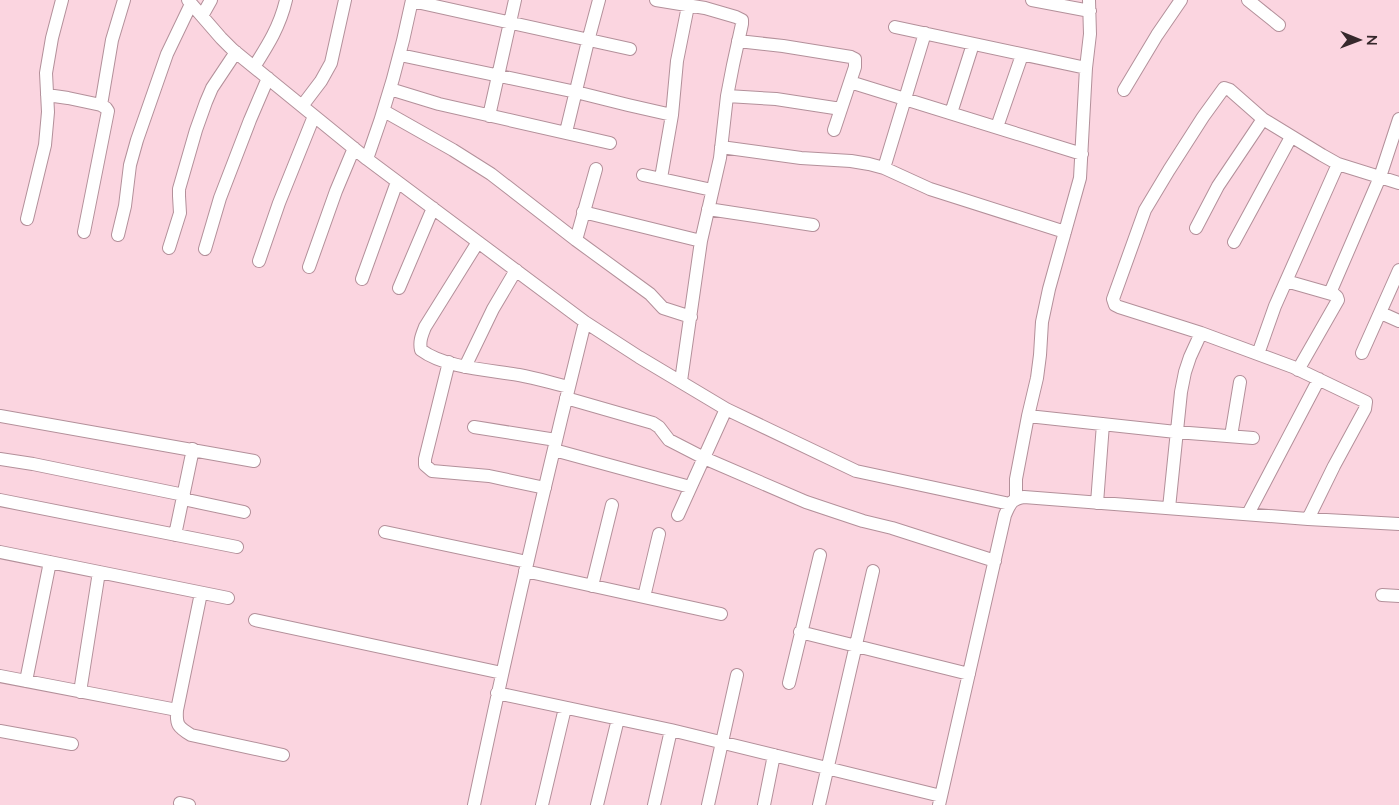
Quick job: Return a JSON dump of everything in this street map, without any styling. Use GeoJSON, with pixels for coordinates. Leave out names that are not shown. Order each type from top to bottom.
{"type":"FeatureCollection","features":[{"type":"Feature","properties":{"kind":"street"},"geometry":{"type":"LineString","coordinates":[[27,219],[44,145],[48,112],[46,72],[52,38],[62,0]]}},
{"type":"Feature","properties":{"kind":"street"},"geometry":{"type":"LineString","coordinates":[[101,105],[112,40],[124,0]]}},
{"type":"Feature","properties":{"kind":"street"},"geometry":{"type":"LineString","coordinates":[[202,16],[211,0]]}},
{"type":"Feature","properties":{"kind":"street"},"geometry":{"type":"LineString","coordinates":[[254,67],[276,30],[286,0]]}},
{"type":"Feature","properties":{"kind":"street"},"geometry":{"type":"LineString","coordinates":[[302,106],[322,81],[331,63],[345,0]]}},
{"type":"Feature","properties":{"kind":"street"},"geometry":{"type":"LineString","coordinates":[[367,159],[384,112],[400,56],[412,0],[630,49]]}},
{"type":"Feature","properties":{"kind":"street"},"geometry":{"type":"LineString","coordinates":[[490,116],[515,0]]}},
{"type":"Feature","properties":{"kind":"street"},"geometry":{"type":"LineString","coordinates":[[566,132],[599,0]]}},
{"type":"Feature","properties":{"kind":"street"},"geometry":{"type":"LineString","coordinates":[[656,0],[705,8],[742,20],[727,96],[720,158],[702,241],[681,381]]}},
{"type":"Feature","properties":{"kind":"street"},"geometry":{"type":"LineString","coordinates":[[498,693],[671,730],[828,767],[940,800],[1005,515],[1013,501],[1036,378],[1042,322],[1049,289],[1080,178],[1086,68],[1090,34],[1090,6],[1032,0]]}},
{"type":"Feature","properties":{"kind":"street"},"geometry":{"type":"LineString","coordinates":[[1124,90],[1156,35],[1181,0]]}},
{"type":"Feature","properties":{"kind":"street"},"geometry":{"type":"LineString","coordinates":[[1248,0],[1279,25]]}},
{"type":"Feature","properties":{"kind":"street"},"geometry":{"type":"LineString","coordinates":[[118,235],[125,206],[130,165],[137,140],[167,54],[189,2],[236,52],[367,159],[585,322],[726,409],[856,471],[1013,501],[1024,497],[1308,519],[1399,524]]}},
{"type":"Feature","properties":{"kind":"street"},"geometry":{"type":"LineString","coordinates":[[661,178],[672,115],[677,60],[688,6]]}},
{"type":"Feature","properties":{"kind":"street"},"geometry":{"type":"LineString","coordinates":[[895,27],[1086,68]]}},
{"type":"Feature","properties":{"kind":"street"},"geometry":{"type":"LineString","coordinates":[[884,168],[925,34]]}},
{"type":"Feature","properties":{"kind":"street"},"geometry":{"type":"LineString","coordinates":[[738,41],[809,49],[855,59],[856,62],[834,130]]}},
{"type":"Feature","properties":{"kind":"street"},"geometry":{"type":"LineString","coordinates":[[951,113],[973,44]]}},
{"type":"Feature","properties":{"kind":"street"},"geometry":{"type":"LineString","coordinates":[[169,248],[180,213],[179,189],[196,130],[212,88],[236,52]]}},
{"type":"Feature","properties":{"kind":"street"},"geometry":{"type":"LineString","coordinates":[[996,127],[1022,55]]}},
{"type":"Feature","properties":{"kind":"street"},"geometry":{"type":"LineString","coordinates":[[400,56],[576,92],[672,115]]}},
{"type":"Feature","properties":{"kind":"street"},"geometry":{"type":"LineString","coordinates":[[205,249],[220,198],[268,78]]}},
{"type":"Feature","properties":{"kind":"street"},"geometry":{"type":"LineString","coordinates":[[850,82],[1082,154]]}},
{"type":"Feature","properties":{"kind":"street"},"geometry":{"type":"LineString","coordinates":[[1308,519],[1367,405],[1366,402],[1319,379],[1258,354],[1115,305],[1114,299],[1146,210],[1168,170],[1224,88],[1230,90],[1263,119],[1338,164],[1399,183]]}},
{"type":"Feature","properties":{"kind":"street"},"geometry":{"type":"LineString","coordinates":[[390,89],[439,104],[610,143]]}},
{"type":"Feature","properties":{"kind":"street"},"geometry":{"type":"LineString","coordinates":[[47,95],[101,105],[108,112],[84,232]]}},
{"type":"Feature","properties":{"kind":"street"},"geometry":{"type":"LineString","coordinates":[[727,96],[776,99],[841,109]]}},
{"type":"Feature","properties":{"kind":"street"},"geometry":{"type":"LineString","coordinates":[[384,112],[453,150],[490,174],[650,294],[663,308],[691,317]]}},
{"type":"Feature","properties":{"kind":"street"},"geometry":{"type":"LineString","coordinates":[[259,261],[279,203],[314,116]]}},
{"type":"Feature","properties":{"kind":"street"},"geometry":{"type":"LineString","coordinates":[[1196,228],[1218,186],[1263,119]]}},
{"type":"Feature","properties":{"kind":"street"},"geometry":{"type":"LineString","coordinates":[[1330,293],[1380,177],[1399,119]]}},
{"type":"Feature","properties":{"kind":"street"},"geometry":{"type":"LineString","coordinates":[[1234,242],[1291,137]]}},
{"type":"Feature","properties":{"kind":"street"},"geometry":{"type":"LineString","coordinates":[[721,147],[801,158],[869,164],[884,168],[930,189],[1065,232]]}},
{"type":"Feature","properties":{"kind":"street"},"geometry":{"type":"LineString","coordinates":[[309,267],[336,191],[354,148]]}},
{"type":"Feature","properties":{"kind":"street"},"geometry":{"type":"LineString","coordinates":[[1258,354],[1275,306],[1338,164]]}},
{"type":"Feature","properties":{"kind":"street"},"geometry":{"type":"LineString","coordinates":[[576,240],[596,169]]}},
{"type":"Feature","properties":{"kind":"street"},"geometry":{"type":"LineString","coordinates":[[643,175],[712,190]]}},
{"type":"Feature","properties":{"kind":"street"},"geometry":{"type":"LineString","coordinates":[[362,279],[397,182]]}},
{"type":"Feature","properties":{"kind":"street"},"geometry":{"type":"LineString","coordinates":[[399,288],[433,208]]}},
{"type":"Feature","properties":{"kind":"street"},"geometry":{"type":"LineString","coordinates":[[708,209],[813,224]]}},
{"type":"Feature","properties":{"kind":"street"},"geometry":{"type":"LineString","coordinates":[[584,212],[702,241]]}},
{"type":"Feature","properties":{"kind":"street"},"geometry":{"type":"LineString","coordinates":[[478,242],[425,327],[420,345],[421,350],[427,355],[465,367],[521,375],[653,423],[659,427],[669,440],[704,458],[798,499],[832,512],[909,533],[995,560]]}},
{"type":"Feature","properties":{"kind":"street"},"geometry":{"type":"LineString","coordinates":[[465,367],[516,270]]}},
{"type":"Feature","properties":{"kind":"street"},"geometry":{"type":"LineString","coordinates":[[1362,353],[1399,270]]}},
{"type":"Feature","properties":{"kind":"street"},"geometry":{"type":"LineString","coordinates":[[1286,281],[1330,293],[1337,297],[1337,303],[1298,370]]}},
{"type":"Feature","properties":{"kind":"street"},"geometry":{"type":"LineString","coordinates":[[1381,313],[1399,322]]}},
{"type":"Feature","properties":{"kind":"street"},"geometry":{"type":"LineString","coordinates":[[474,805],[526,567],[585,322]]}},
{"type":"Feature","properties":{"kind":"street"},"geometry":{"type":"LineString","coordinates":[[1169,508],[1181,392],[1190,357],[1201,333]]}},
{"type":"Feature","properties":{"kind":"street"},"geometry":{"type":"LineString","coordinates":[[449,362],[425,459],[425,465],[428,469],[432,471],[488,476],[545,488]]}},
{"type":"Feature","properties":{"kind":"street"},"geometry":{"type":"LineString","coordinates":[[1248,514],[1319,379]]}},
{"type":"Feature","properties":{"kind":"street"},"geometry":{"type":"LineString","coordinates":[[1231,436],[1240,382]]}},
{"type":"Feature","properties":{"kind":"street"},"geometry":{"type":"LineString","coordinates":[[678,515],[726,409]]}},
{"type":"Feature","properties":{"kind":"street"},"geometry":{"type":"LineString","coordinates":[[0,416],[254,461]]}},
{"type":"Feature","properties":{"kind":"street"},"geometry":{"type":"LineString","coordinates":[[1028,416],[1176,432],[1253,438]]}},
{"type":"Feature","properties":{"kind":"street"},"geometry":{"type":"LineString","coordinates":[[1097,503],[1103,424]]}},
{"type":"Feature","properties":{"kind":"street"},"geometry":{"type":"LineString","coordinates":[[474,427],[555,445],[690,487]]}},
{"type":"Feature","properties":{"kind":"street"},"geometry":{"type":"LineString","coordinates":[[175,534],[194,450]]}},
{"type":"Feature","properties":{"kind":"street"},"geometry":{"type":"LineString","coordinates":[[0,459],[52,468],[244,512]]}},
{"type":"Feature","properties":{"kind":"street"},"geometry":{"type":"LineString","coordinates":[[0,500],[236,547]]}},
{"type":"Feature","properties":{"kind":"street"},"geometry":{"type":"LineString","coordinates":[[592,586],[612,505]]}},
{"type":"Feature","properties":{"kind":"street"},"geometry":{"type":"LineString","coordinates":[[385,532],[442,543],[592,586],[722,614]]}},
{"type":"Feature","properties":{"kind":"street"},"geometry":{"type":"LineString","coordinates":[[644,597],[659,534]]}},
{"type":"Feature","properties":{"kind":"street"},"geometry":{"type":"LineString","coordinates":[[0,552],[228,598]]}},
{"type":"Feature","properties":{"kind":"street"},"geometry":{"type":"LineString","coordinates":[[789,683],[820,555]]}},
{"type":"Feature","properties":{"kind":"street"},"geometry":{"type":"LineString","coordinates":[[26,681],[50,562]]}},
{"type":"Feature","properties":{"kind":"street"},"geometry":{"type":"LineString","coordinates":[[819,805],[873,571]]}},
{"type":"Feature","properties":{"kind":"street"},"geometry":{"type":"LineString","coordinates":[[80,692],[99,572]]}},
{"type":"Feature","properties":{"kind":"street"},"geometry":{"type":"LineString","coordinates":[[201,592],[176,722],[180,728],[191,735],[283,755]]}},
{"type":"Feature","properties":{"kind":"street"},"geometry":{"type":"LineString","coordinates":[[1382,595],[1399,596]]}},
{"type":"Feature","properties":{"kind":"street"},"geometry":{"type":"LineString","coordinates":[[255,620],[502,673]]}},
{"type":"Feature","properties":{"kind":"street"},"geometry":{"type":"LineString","coordinates":[[800,632],[969,674]]}},
{"type":"Feature","properties":{"kind":"street"},"geometry":{"type":"LineString","coordinates":[[708,805],[737,675]]}},
{"type":"Feature","properties":{"kind":"street"},"geometry":{"type":"LineString","coordinates":[[0,676],[177,710]]}},
{"type":"Feature","properties":{"kind":"street"},"geometry":{"type":"LineString","coordinates":[[542,805],[565,708]]}},
{"type":"Feature","properties":{"kind":"street"},"geometry":{"type":"LineString","coordinates":[[597,805],[618,719]]}},
{"type":"Feature","properties":{"kind":"street"},"geometry":{"type":"LineString","coordinates":[[654,805],[671,730]]}},
{"type":"Feature","properties":{"kind":"street"},"geometry":{"type":"LineString","coordinates":[[0,731],[72,744]]}},
{"type":"Feature","properties":{"kind":"street"},"geometry":{"type":"LineString","coordinates":[[764,805],[774,754]]}}]}
